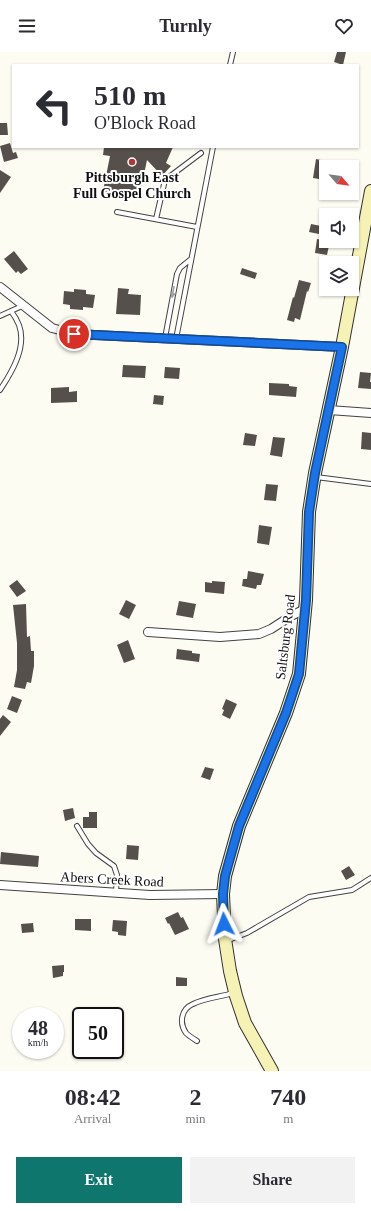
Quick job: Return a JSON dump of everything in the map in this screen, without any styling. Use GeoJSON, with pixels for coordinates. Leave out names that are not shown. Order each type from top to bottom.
{"type":"FeatureCollection","features":[{"type":"Feature","properties":{"kind":"main road","name":"Saltsburg Road"},"geometry":{"type":"LineString","coordinates":[[272,1071],[246,1022],[230,971],[226,941],[223,894],[225,876],[239,826],[286,713],[299,674],[305,609],[309,512],[314,477],[342,347],[371,191]]}},
{"type":"Feature","properties":{"kind":"street"},"geometry":{"type":"LineString","coordinates":[[0,287],[22,306],[52,328],[62,332],[74,334],[342,347]]}},
{"type":"Feature","properties":{"kind":"street"},"geometry":{"type":"LineString","coordinates":[[329,410],[371,412]]}},
{"type":"Feature","properties":{"kind":"street"},"geometry":{"type":"LineString","coordinates":[[148,632],[220,636],[259,634],[271,630],[291,616],[305,609]]}},
{"type":"Feature","properties":{"kind":"street","name":"Abers Creek Road"},"geometry":{"type":"LineString","coordinates":[[0,885],[150,895],[223,894]]}},
{"type":"Feature","properties":{"kind":"lane"},"geometry":{"type":"LineString","coordinates":[[230,64],[233,52]]}},
{"type":"Feature","properties":{"kind":"lane"},"geometry":{"type":"LineString","coordinates":[[176,339],[212,148]]}},
{"type":"Feature","properties":{"kind":"lane"},"geometry":{"type":"LineString","coordinates":[[156,219],[165,180],[201,153]]}},
{"type":"Feature","properties":{"kind":"lane"},"geometry":{"type":"LineString","coordinates":[[117,212],[197,227]]}},
{"type":"Feature","properties":{"kind":"lane"},"geometry":{"type":"LineString","coordinates":[[165,338],[177,274],[180,268],[191,259]]}},
{"type":"Feature","properties":{"kind":"lane"},"geometry":{"type":"LineString","coordinates":[[0,316],[22,306]]}},
{"type":"Feature","properties":{"kind":"lane"},"geometry":{"type":"LineString","coordinates":[[0,390],[19,358],[19,326],[11,311]]}},
{"type":"Feature","properties":{"kind":"lane"},"geometry":{"type":"LineString","coordinates":[[314,477],[371,484]]}},
{"type":"Feature","properties":{"kind":"lane"},"geometry":{"type":"LineString","coordinates":[[77,826],[88,844],[96,853],[114,866],[117,875],[116,893]]}},
{"type":"Feature","properties":{"kind":"lane"},"geometry":{"type":"LineString","coordinates":[[226,941],[247,933],[309,897],[352,890],[371,878]]}},
{"type":"Feature","properties":{"kind":"lane"},"geometry":{"type":"LineString","coordinates":[[197,1041],[186,1033],[182,1021],[182,1015],[186,1010],[192,1004],[236,993]]}},
{"type":"Feature","properties":{"kind":"building"},"geometry":{"type":"Polygon","coordinates":[[[337,52],[346,52],[343,64],[334,62],[337,52]]]}},
{"type":"Feature","properties":{"kind":"building"},"geometry":{"type":"Polygon","coordinates":[[[0,123],[7,123],[8,135],[0,135],[0,123]]]}},
{"type":"Feature","properties":{"kind":"building"},"geometry":{"type":"Polygon","coordinates":[[[10,143],[13,153],[16,152],[18,158],[4,162],[0,146],[10,143]]]}},
{"type":"Feature","properties":{"kind":"building"},"geometry":{"type":"Polygon","coordinates":[[[104,148],[173,148],[166,163],[171,166],[162,176],[147,160],[140,194],[122,190],[121,195],[112,193],[112,198],[102,196],[110,156],[103,155],[104,148]]]}},
{"type":"Feature","properties":{"kind":"building"},"geometry":{"type":"Polygon","coordinates":[[[316,159],[321,160],[319,160],[319,179],[313,178],[316,159]]]}},
{"type":"Feature","properties":{"kind":"building"},"geometry":{"type":"Polygon","coordinates":[[[0,170],[11,177],[0,193],[0,170]]]}},
{"type":"Feature","properties":{"kind":"building"},"geometry":{"type":"Polygon","coordinates":[[[311,224],[319,226],[319,234],[309,232],[311,224]]]}},
{"type":"Feature","properties":{"kind":"building"},"geometry":{"type":"Polygon","coordinates":[[[317,239],[319,239],[319,248],[328,248],[327,255],[315,253],[317,239]]]}},
{"type":"Feature","properties":{"kind":"building"},"geometry":{"type":"Polygon","coordinates":[[[14,251],[28,269],[21,274],[18,271],[16,273],[4,259],[14,251]]]}},
{"type":"Feature","properties":{"kind":"building"},"geometry":{"type":"Polygon","coordinates":[[[242,268],[257,273],[255,279],[240,274],[242,268]]]}},
{"type":"Feature","properties":{"kind":"building"},"geometry":{"type":"Polygon","coordinates":[[[299,280],[311,283],[308,292],[307,291],[300,320],[295,318],[294,322],[287,320],[299,280]]]}},
{"type":"Feature","properties":{"kind":"building"},"geometry":{"type":"Polygon","coordinates":[[[118,288],[129,289],[128,294],[141,295],[140,315],[116,314],[118,288]]]}},
{"type":"Feature","properties":{"kind":"building"},"geometry":{"type":"Polygon","coordinates":[[[74,289],[86,290],[86,294],[95,295],[93,308],[83,307],[83,310],[70,309],[70,305],[63,304],[64,291],[74,292],[74,289]]]}},
{"type":"Feature","properties":{"kind":"building"},"geometry":{"type":"Polygon","coordinates":[[[123,365],[146,366],[145,378],[122,377],[123,365]]]}},
{"type":"Feature","properties":{"kind":"building"},"geometry":{"type":"Polygon","coordinates":[[[165,367],[180,368],[179,379],[164,378],[165,367]]]}},
{"type":"Feature","properties":{"kind":"building"},"geometry":{"type":"Polygon","coordinates":[[[360,372],[371,373],[371,389],[358,388],[360,372]]]}},
{"type":"Feature","properties":{"kind":"building"},"geometry":{"type":"Polygon","coordinates":[[[269,383],[289,384],[289,386],[297,387],[296,397],[269,395],[269,383]]]}},
{"type":"Feature","properties":{"kind":"building"},"geometry":{"type":"Polygon","coordinates":[[[69,387],[69,392],[77,391],[77,402],[51,403],[51,388],[69,387]]]}},
{"type":"Feature","properties":{"kind":"building"},"geometry":{"type":"Polygon","coordinates":[[[154,395],[164,396],[163,405],[153,404],[154,395]]]}},
{"type":"Feature","properties":{"kind":"building"},"geometry":{"type":"Polygon","coordinates":[[[362,432],[371,433],[371,450],[361,449],[362,432]]]}},
{"type":"Feature","properties":{"kind":"building"},"geometry":{"type":"Polygon","coordinates":[[[245,433],[257,435],[255,446],[243,445],[245,433]]]}},
{"type":"Feature","properties":{"kind":"building"},"geometry":{"type":"Polygon","coordinates":[[[273,437],[285,438],[282,457],[270,455],[273,437]]]}},
{"type":"Feature","properties":{"kind":"building"},"geometry":{"type":"Polygon","coordinates":[[[266,484],[278,485],[276,501],[264,500],[266,484]]]}},
{"type":"Feature","properties":{"kind":"building"},"geometry":{"type":"Polygon","coordinates":[[[259,525],[272,527],[269,545],[257,543],[259,525]]]}},
{"type":"Feature","properties":{"kind":"building"},"geometry":{"type":"Polygon","coordinates":[[[248,571],[264,574],[261,585],[257,585],[256,589],[242,586],[243,579],[247,579],[248,571]]]}},
{"type":"Feature","properties":{"kind":"building"},"geometry":{"type":"Polygon","coordinates":[[[17,580],[26,591],[17,597],[9,586],[17,580]]]}},
{"type":"Feature","properties":{"kind":"building"},"geometry":{"type":"Polygon","coordinates":[[[212,581],[225,582],[224,594],[205,592],[205,582],[212,583],[212,581]]]}},
{"type":"Feature","properties":{"kind":"building"},"geometry":{"type":"Polygon","coordinates":[[[126,600],[136,605],[129,619],[119,614],[126,600]]]}},
{"type":"Feature","properties":{"kind":"building"},"geometry":{"type":"Polygon","coordinates":[[[179,601],[196,604],[193,618],[176,615],[179,601]]]}},
{"type":"Feature","properties":{"kind":"building"},"geometry":{"type":"Polygon","coordinates":[[[26,604],[27,637],[30,636],[31,651],[34,651],[34,666],[31,683],[27,682],[25,689],[14,687],[17,670],[17,643],[13,605],[26,604]]]}},
{"type":"Feature","properties":{"kind":"building"},"geometry":{"type":"Polygon","coordinates":[[[128,640],[135,659],[124,663],[117,645],[128,640]]]}},
{"type":"Feature","properties":{"kind":"building"},"geometry":{"type":"Polygon","coordinates":[[[177,649],[192,651],[192,653],[200,654],[199,662],[176,659],[177,649]]]}},
{"type":"Feature","properties":{"kind":"building"},"geometry":{"type":"Polygon","coordinates":[[[12,696],[22,700],[17,713],[7,709],[12,696]]]}},
{"type":"Feature","properties":{"kind":"building"},"geometry":{"type":"Polygon","coordinates":[[[226,699],[237,704],[230,719],[222,715],[224,710],[222,709],[226,699]]]}},
{"type":"Feature","properties":{"kind":"building"},"geometry":{"type":"Polygon","coordinates":[[[3,715],[11,722],[0,736],[0,719],[3,715]]]}},
{"type":"Feature","properties":{"kind":"building"},"geometry":{"type":"Polygon","coordinates":[[[205,767],[214,769],[210,780],[201,777],[205,767]]]}},
{"type":"Feature","properties":{"kind":"building"},"geometry":{"type":"Polygon","coordinates":[[[73,808],[75,818],[65,821],[63,810],[73,808]]]}},
{"type":"Feature","properties":{"kind":"building"},"geometry":{"type":"Polygon","coordinates":[[[89,812],[97,812],[97,828],[83,828],[83,817],[89,817],[89,812]]]}},
{"type":"Feature","properties":{"kind":"building"},"geometry":{"type":"Polygon","coordinates":[[[127,845],[139,846],[138,860],[126,859],[127,845]]]}},
{"type":"Feature","properties":{"kind":"building"},"geometry":{"type":"Polygon","coordinates":[[[1,852],[39,856],[38,867],[0,864],[1,852]]]}},
{"type":"Feature","properties":{"kind":"building"},"geometry":{"type":"Polygon","coordinates":[[[349,866],[355,875],[346,880],[341,871],[349,866]]]}},
{"type":"Feature","properties":{"kind":"building"},"geometry":{"type":"Polygon","coordinates":[[[178,912],[181,918],[183,917],[189,929],[175,935],[165,918],[178,912]]]}},
{"type":"Feature","properties":{"kind":"building"},"geometry":{"type":"Polygon","coordinates":[[[75,919],[91,919],[91,931],[75,930],[75,919]]]}},
{"type":"Feature","properties":{"kind":"building"},"geometry":{"type":"Polygon","coordinates":[[[113,920],[127,921],[126,936],[118,935],[118,932],[112,931],[113,920]]]}},
{"type":"Feature","properties":{"kind":"building"},"geometry":{"type":"Polygon","coordinates":[[[33,923],[34,932],[22,933],[21,924],[33,923]]]}},
{"type":"Feature","properties":{"kind":"building"},"geometry":{"type":"Polygon","coordinates":[[[64,965],[63,976],[53,978],[52,966],[64,965]]]}},
{"type":"Feature","properties":{"kind":"building"},"geometry":{"type":"Polygon","coordinates":[[[176,977],[187,978],[187,986],[176,986],[176,977]]]}},
{"type":"Feature","properties":{"kind":"place","name":"Pittsburgh East Full Gospel Church"},"geometry":{"type":"Point","coordinates":[132,162]}},
{"type":"Feature","properties":{"kind":"route"},"geometry":{"type":"LineString","coordinates":[[74,334],[342,347],[315,473],[309,512],[306,558],[306,600],[299,674],[286,713],[239,826],[225,876],[223,894],[224,924]]}}]}
